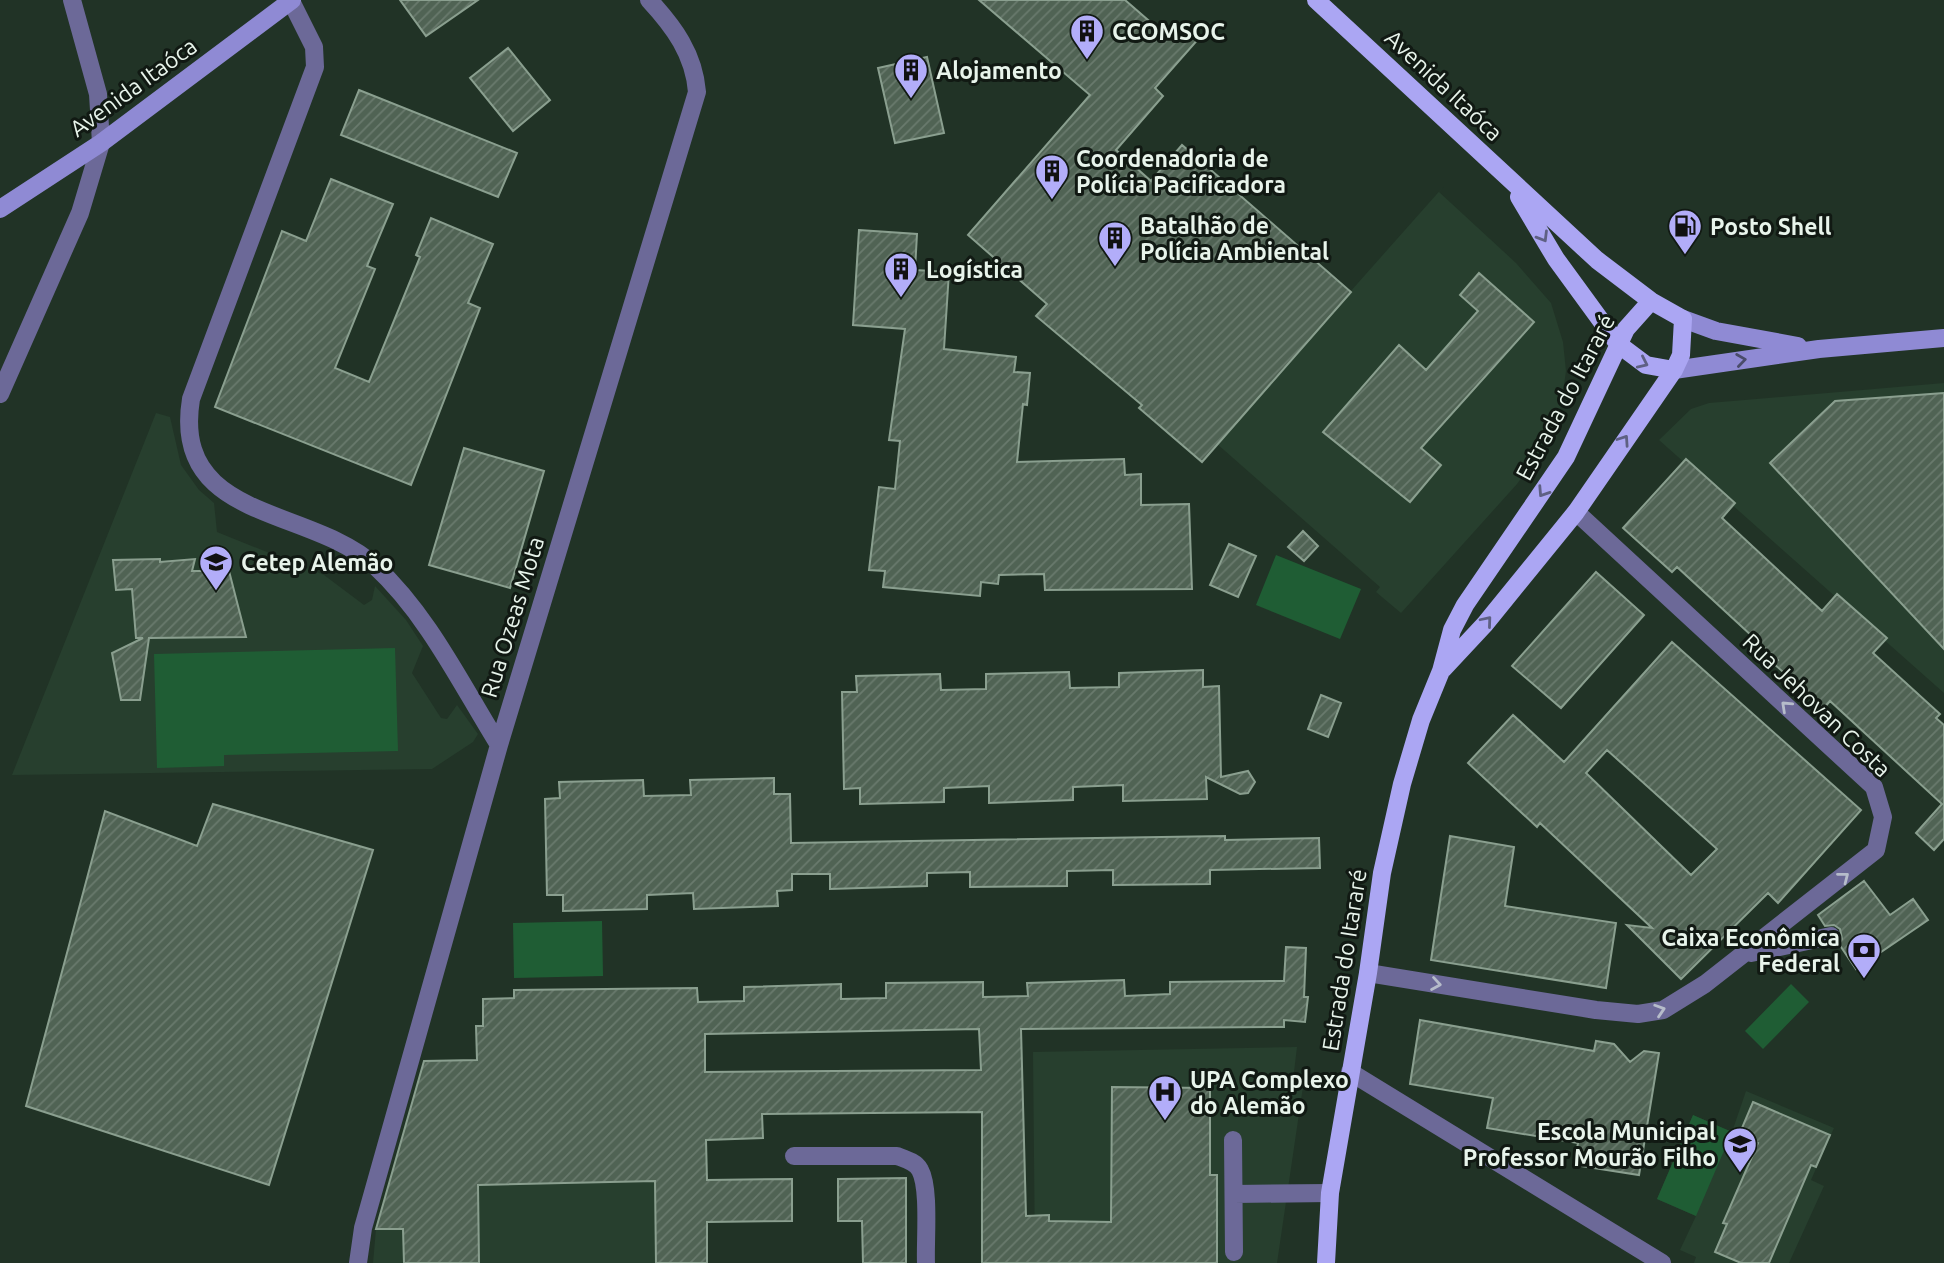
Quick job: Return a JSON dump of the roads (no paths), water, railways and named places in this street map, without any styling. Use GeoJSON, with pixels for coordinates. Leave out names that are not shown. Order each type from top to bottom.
{"type":"FeatureCollection","features":[{"type":"Feature","properties":{"kind":"main road","name":"Avenida Itaóca"},"geometry":{"type":"LineString","coordinates":[[0,209],[101,142],[291,0]]}},
{"type":"Feature","properties":{"kind":"main road","name":"Avenida Itaóca"},"geometry":{"type":"LineString","coordinates":[[1316,0],[1597,260],[1651,301]]}},
{"type":"Feature","properties":{"kind":"main road","name":"Avenida Itaóca"},"geometry":{"type":"LineString","coordinates":[[1507,179],[1556,258],[1618,344],[1646,365],[1674,370],[1819,349],[1944,338]]}},
{"type":"Feature","properties":{"kind":"main road"},"geometry":{"type":"LineString","coordinates":[[1651,301],[1683,319]]}},
{"type":"Feature","properties":{"kind":"main road","name":"Estrada do Itararé"},"geometry":{"type":"LineString","coordinates":[[1326,1263],[1330,1193],[1368,973],[1382,873],[1402,784],[1429,696],[1441,671],[1452,630],[1465,605],[1566,457],[1618,344],[1631,322],[1651,301]]}},
{"type":"Feature","properties":{"kind":"main road","name":"Avenida Itaóca"},"geometry":{"type":"LineString","coordinates":[[1683,319],[1716,331],[1819,349]]}},
{"type":"Feature","properties":{"kind":"main road","name":"Estrada do Itararé"},"geometry":{"type":"LineString","coordinates":[[1441,671],[1485,624],[1576,512],[1674,370],[1681,355],[1683,319]]}},
{"type":"Feature","properties":{"kind":"street"},"geometry":{"type":"LineString","coordinates":[[0,394],[80,213],[101,142],[98,94],[72,0]]}},
{"type":"Feature","properties":{"kind":"street"},"geometry":{"type":"LineString","coordinates":[[291,0],[314,47],[315,67],[191,400],[188,419],[191,444],[203,473],[226,495],[320,533],[372,563],[418,615],[499,745]]}},
{"type":"Feature","properties":{"kind":"street","name":"Rua Ozeas Mota"},"geometry":{"type":"LineString","coordinates":[[358,1263],[367,1215],[499,745],[697,92],[696,76],[686,48],[674,26],[649,0]]}},
{"type":"Feature","properties":{"kind":"street","name":"Rua Jehovan Costa"},"geometry":{"type":"LineString","coordinates":[[1368,973],[1638,1014],[1663,1010],[1744,955],[1876,850],[1883,817],[1874,787],[1576,512]]}},
{"type":"Feature","properties":{"kind":"street"},"geometry":{"type":"LineString","coordinates":[[1744,955],[1831,936]]}},
{"type":"Feature","properties":{"kind":"street"},"geometry":{"type":"LineString","coordinates":[[1350,1072],[1662,1263]]}},
{"type":"Feature","properties":{"kind":"street"},"geometry":{"type":"LineString","coordinates":[[1233,1140],[1234,1252]]}},
{"type":"Feature","properties":{"kind":"street"},"geometry":{"type":"LineString","coordinates":[[794,1156],[897,1156],[912,1161],[920,1170],[924,1188],[926,1263]]}},
{"type":"Feature","properties":{"kind":"street"},"geometry":{"type":"LineString","coordinates":[[1234,1194],[1330,1193]]}},
{"type":"Feature","properties":{"kind":"place","name":"CCOMSOC"},"geometry":{"type":"Point","coordinates":[1087,61]}},
{"type":"Feature","properties":{"kind":"place","name":"Alojamento"},"geometry":{"type":"Point","coordinates":[911,100]}},
{"type":"Feature","properties":{"kind":"place","name":"Coordenadoria de Polícia Pacificadora"},"geometry":{"type":"Point","coordinates":[1052,201]}},
{"type":"Feature","properties":{"kind":"place","name":"Posto Shell"},"geometry":{"type":"Point","coordinates":[1685,256]}},
{"type":"Feature","properties":{"kind":"place","name":"Batalhão de Polícia Ambiental"},"geometry":{"type":"Point","coordinates":[1115,268]}},
{"type":"Feature","properties":{"kind":"place","name":"Logística"},"geometry":{"type":"Point","coordinates":[901,299]}},
{"type":"Feature","properties":{"kind":"place","name":"Cetep Alemão"},"geometry":{"type":"Point","coordinates":[216,592]}},
{"type":"Feature","properties":{"kind":"place","name":"Caixa Econômica Federal"},"geometry":{"type":"Point","coordinates":[1864,980]}},
{"type":"Feature","properties":{"kind":"place","name":"UPA Complexo do Alemão"},"geometry":{"type":"Point","coordinates":[1165,1122]}},
{"type":"Feature","properties":{"kind":"place","name":"Escola Municipal Professor Mourão Filho"},"geometry":{"type":"Point","coordinates":[1740,1174]}}]}
